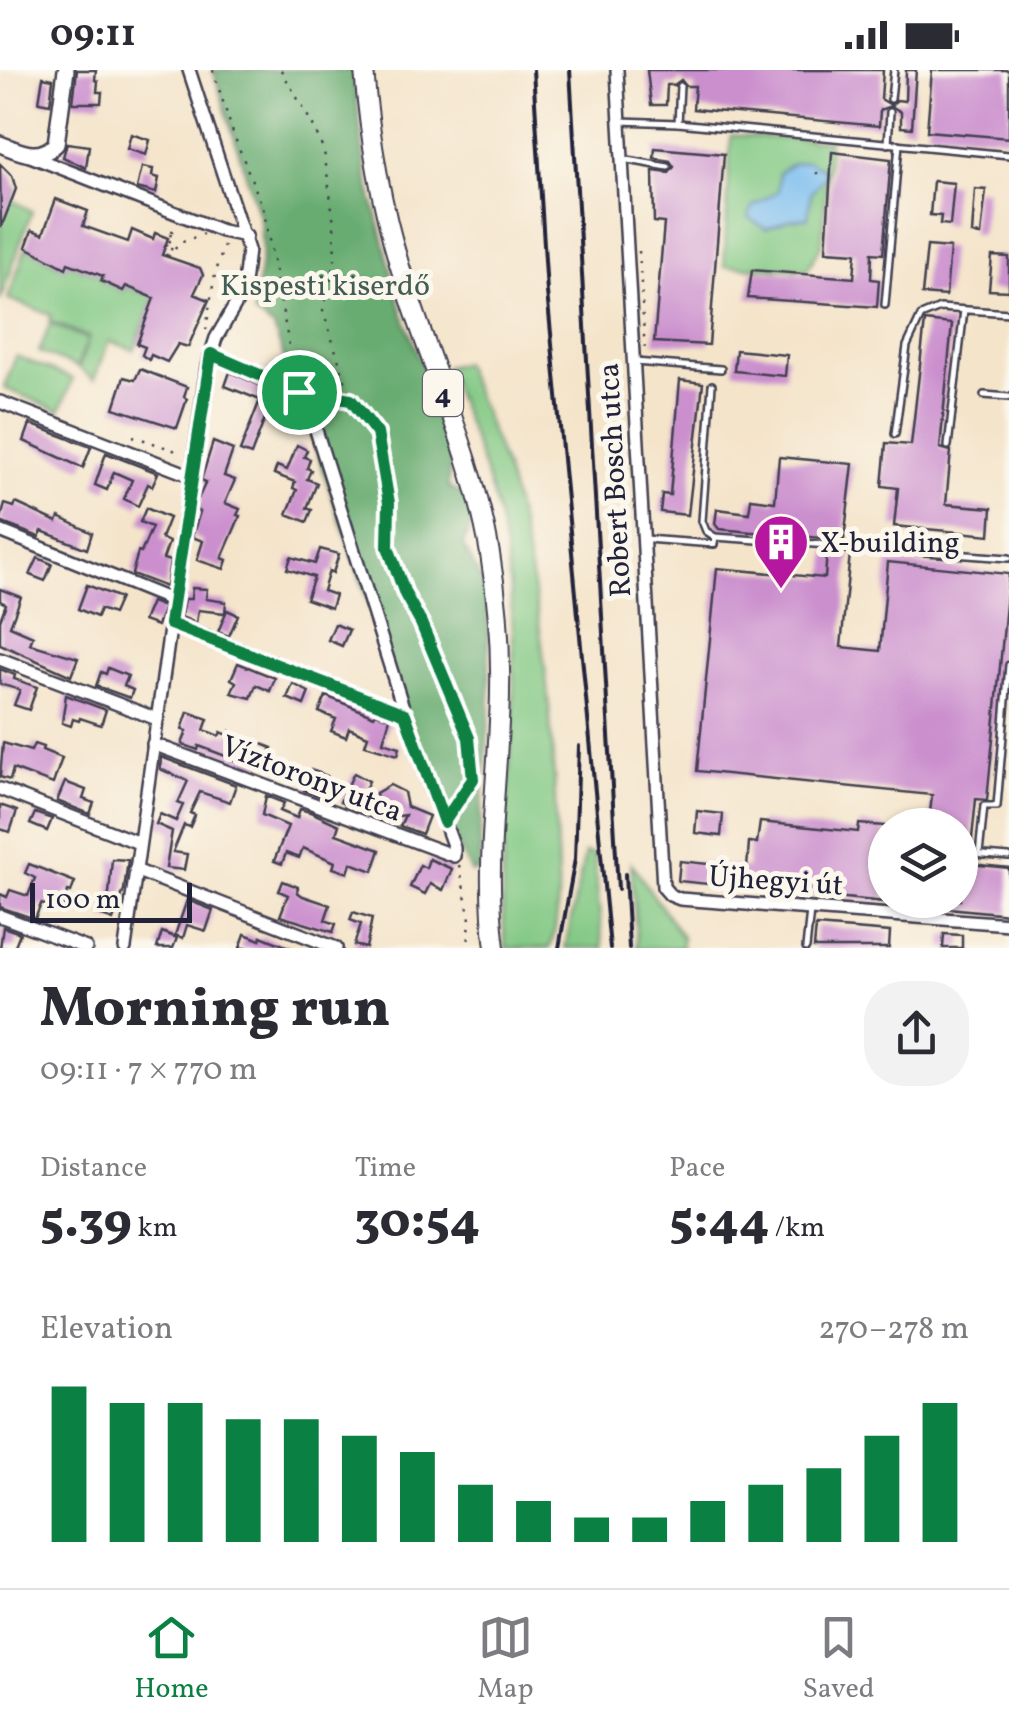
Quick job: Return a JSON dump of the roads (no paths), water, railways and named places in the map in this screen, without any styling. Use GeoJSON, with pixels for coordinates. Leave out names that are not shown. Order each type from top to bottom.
{"type":"FeatureCollection","features":[{"type":"Feature","properties":{"kind":"main road"},"geometry":{"type":"LineString","coordinates":[[0,144],[30,156],[43,154],[56,144],[66,70]]}},
{"type":"Feature","properties":{"kind":"main road","name":"4"},"geometry":{"type":"LineString","coordinates":[[364,70],[372,147],[387,218],[405,284],[478,497],[492,561],[500,682],[489,850],[495,948]]}},
{"type":"Feature","properties":{"kind":"street"},"geometry":{"type":"LineString","coordinates":[[124,948],[211,354],[243,292],[248,271],[246,236],[189,70]]}},
{"type":"Feature","properties":{"kind":"street","name":"Robert Bosch utca"},"geometry":{"type":"LineString","coordinates":[[617,70],[663,887]]}},
{"type":"Feature","properties":{"kind":"street"},"geometry":{"type":"LineString","coordinates":[[30,156],[222,232],[246,236]]}},
{"type":"Feature","properties":{"kind":"street"},"geometry":{"type":"LineString","coordinates":[[211,354],[299,392],[310,412],[405,714]]}},
{"type":"Feature","properties":{"kind":"street"},"geometry":{"type":"LineString","coordinates":[[0,402],[192,476]]}},
{"type":"Feature","properties":{"kind":"street"},"geometry":{"type":"LineString","coordinates":[[0,531],[174,601]]}},
{"type":"Feature","properties":{"kind":"street"},"geometry":{"type":"LineString","coordinates":[[170,624],[405,714]]}},
{"type":"Feature","properties":{"kind":"street"},"geometry":{"type":"LineString","coordinates":[[0,658],[157,719]]}},
{"type":"Feature","properties":{"kind":"street","name":"Víztorony utca"},"geometry":{"type":"LineString","coordinates":[[153,744],[454,856],[405,714]]}},
{"type":"Feature","properties":{"kind":"street"},"geometry":{"type":"LineString","coordinates":[[0,789],[139,843]]}},
{"type":"Feature","properties":{"kind":"street"},"geometry":{"type":"LineString","coordinates":[[135,870],[336,948]]}},
{"type":"Feature","properties":{"kind":"street","name":"Újhegyi út"},"geometry":{"type":"LineString","coordinates":[[663,887],[680,898],[1009,924]]}},
{"type":"Feature","properties":{"kind":"street"},"geometry":{"type":"LineString","coordinates":[[0,916],[86,948]]}},
{"type":"Feature","properties":{"kind":"lane"},"geometry":{"type":"LineString","coordinates":[[891,99],[894,70]]}},
{"type":"Feature","properties":{"kind":"lane"},"geometry":{"type":"LineString","coordinates":[[678,123],[680,86]]}},
{"type":"Feature","properties":{"kind":"lane"},"geometry":{"type":"LineString","coordinates":[[888,144],[890,112]]}},
{"type":"Feature","properties":{"kind":"lane"},"geometry":{"type":"LineString","coordinates":[[620,121],[678,123],[1009,155]]}},
{"type":"Feature","properties":{"kind":"lane"},"geometry":{"type":"LineString","coordinates":[[885,305],[898,144]]}},
{"type":"Feature","properties":{"kind":"lane"},"geometry":{"type":"LineString","coordinates":[[622,159],[668,167]]}},
{"type":"Feature","properties":{"kind":"lane"},"geometry":{"type":"LineString","coordinates":[[895,434],[908,346],[921,316],[940,308],[1009,313]]}},
{"type":"Feature","properties":{"kind":"lane"},"geometry":{"type":"LineString","coordinates":[[948,446],[964,310]]}},
{"type":"Feature","properties":{"kind":"lane"},"geometry":{"type":"LineString","coordinates":[[632,362],[721,369]]}},
{"type":"Feature","properties":{"kind":"lane"},"geometry":{"type":"LineString","coordinates":[[712,385],[702,522],[715,537],[1009,558]]}},
{"type":"Feature","properties":{"kind":"lane"},"geometry":{"type":"LineString","coordinates":[[984,395],[1009,397]]}},
{"type":"Feature","properties":{"kind":"lane"},"geometry":{"type":"LineString","coordinates":[[642,538],[714,544],[715,537]]}},
{"type":"Feature","properties":{"kind":"lane"},"geometry":{"type":"LineString","coordinates":[[1009,665],[997,806],[984,806],[980,854],[1009,857]]}},
{"type":"Feature","properties":{"kind":"lane"},"geometry":{"type":"LineString","coordinates":[[806,948],[810,907]]}},
{"type":"Feature","properties":{"kind":"water"},"geometry":{"type":"Polygon","coordinates":[[[807,161],[823,169],[825,176],[811,193],[808,218],[766,229],[749,218],[752,207],[778,191],[779,173],[792,164],[807,161]]]}},
{"type":"Feature","properties":{"kind":"railway"},"geometry":{"type":"LineString","coordinates":[[533,70],[547,292],[610,948]]}},
{"type":"Feature","properties":{"kind":"railway"},"geometry":{"type":"LineString","coordinates":[[570,70],[618,889]]}},
{"type":"Feature","properties":{"kind":"railway"},"geometry":{"type":"LineString","coordinates":[[559,948],[575,859],[579,746]]}},
{"type":"Feature","properties":{"kind":"railway"},"geometry":{"type":"LineString","coordinates":[[625,874],[629,948]]}},
{"type":"Feature","properties":{"kind":"place","name":"X-building"},"geometry":{"type":"Point","coordinates":[781,591]}},
{"type":"Feature","properties":{"kind":"park label","name":"Kispesti kiserdő"},"geometry":{"type":"Point","coordinates":[325,285]}}]}
